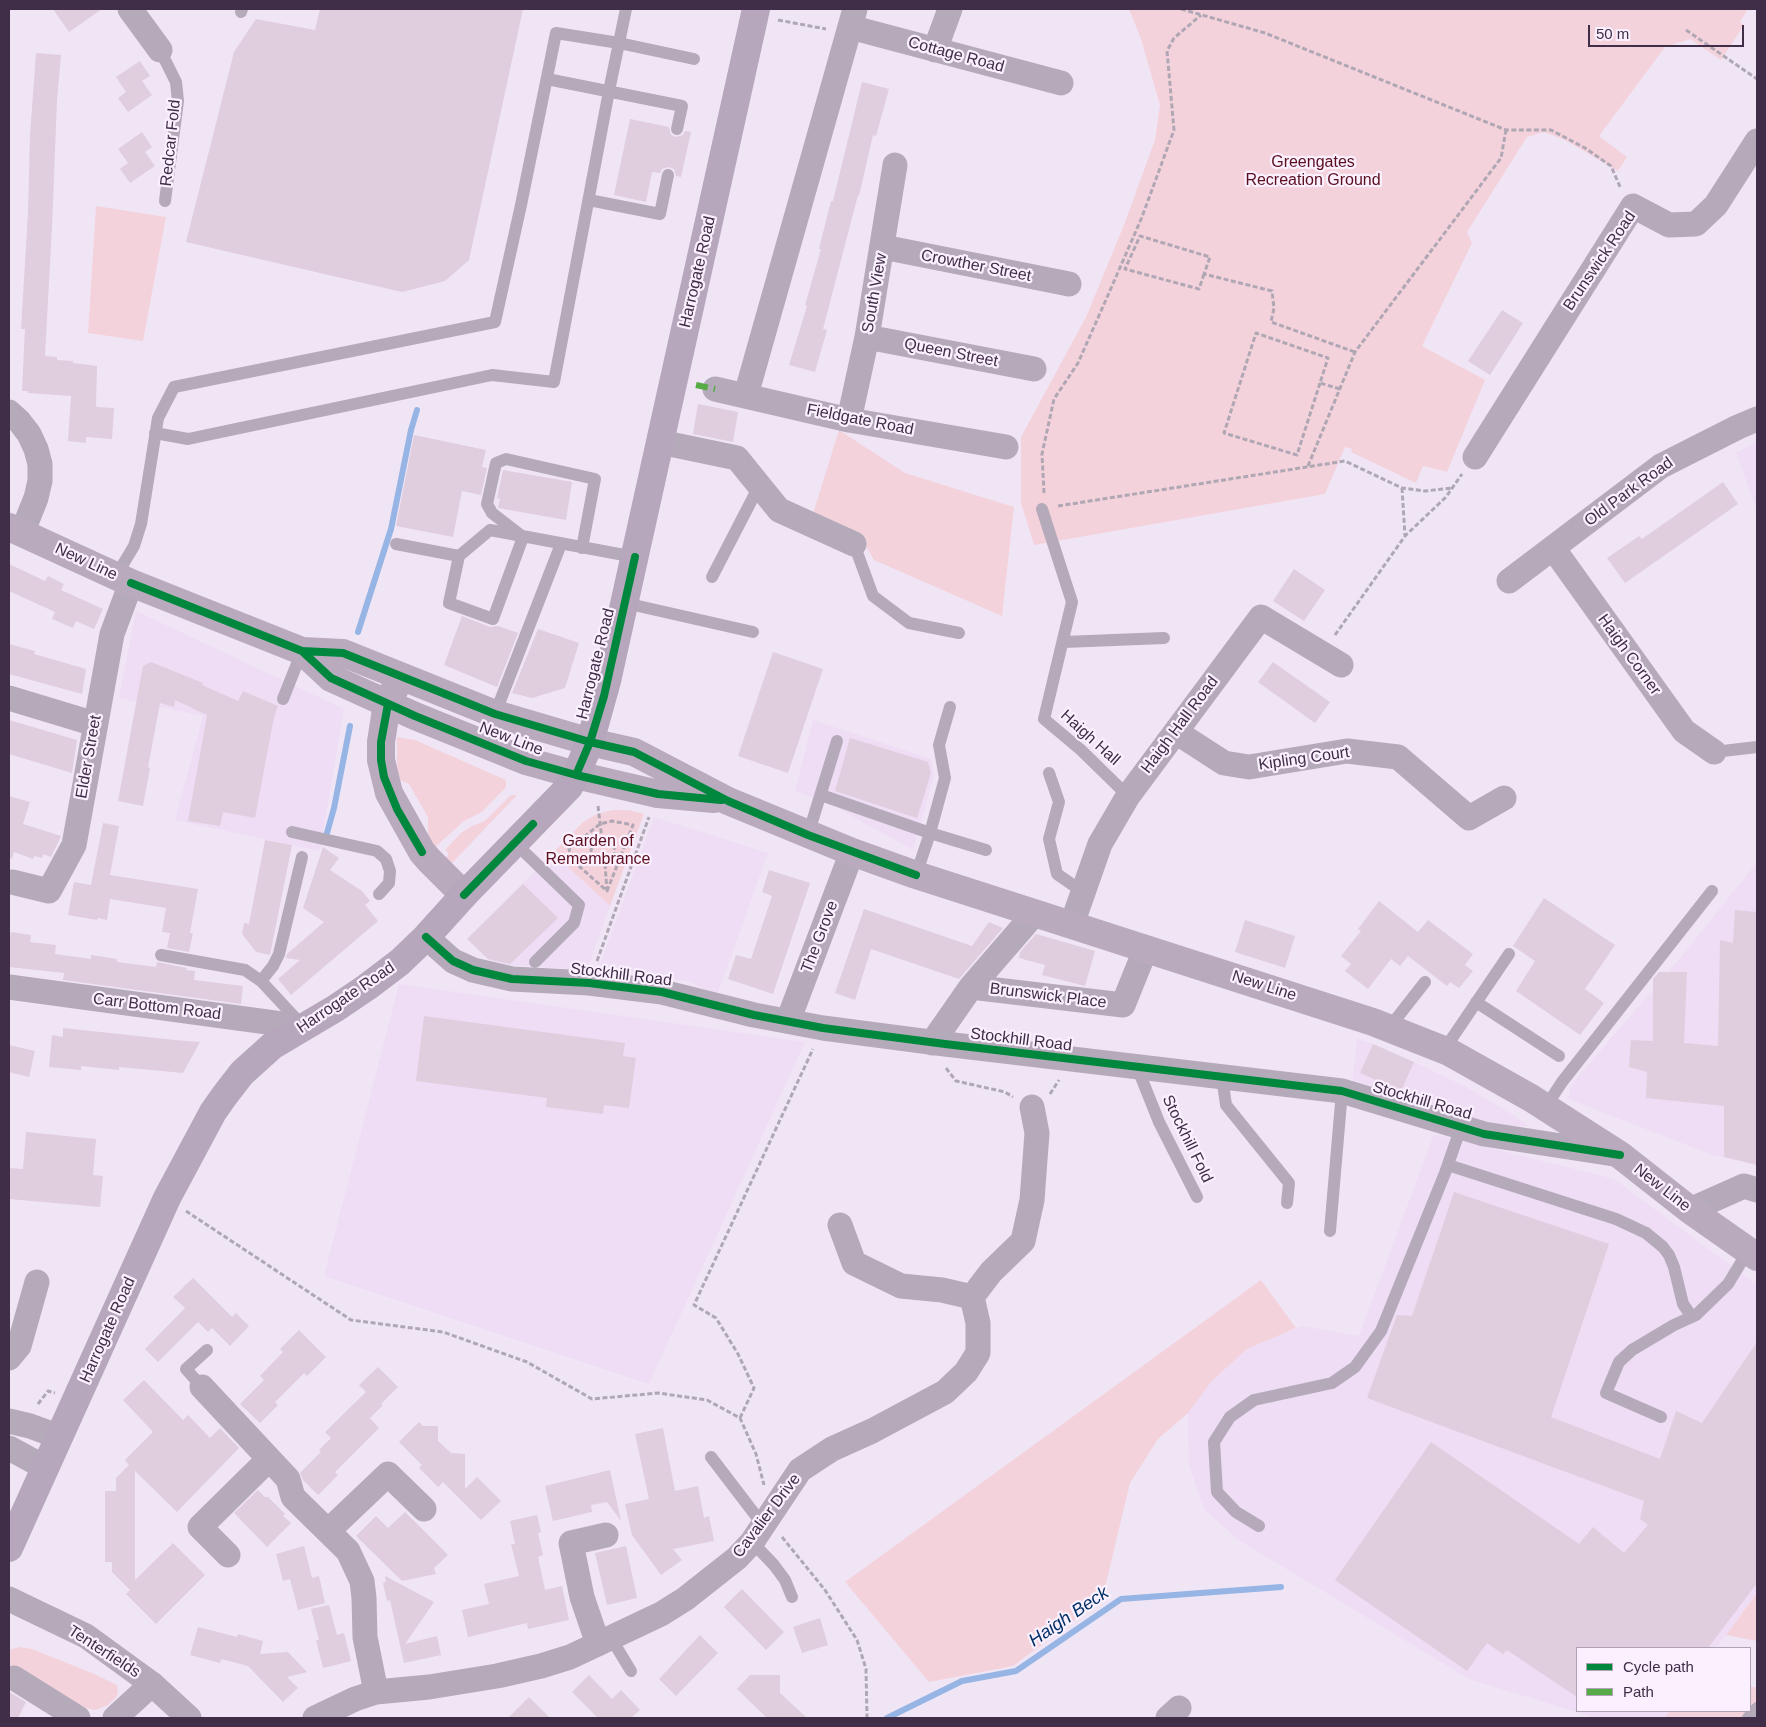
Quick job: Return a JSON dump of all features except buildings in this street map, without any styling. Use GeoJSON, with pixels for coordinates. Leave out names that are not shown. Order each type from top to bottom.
{"type":"FeatureCollection","features":[{"type":"Feature","properties":{"kind":"highway","name":"Harrogate Road"},"geometry":{"type":"LineString","coordinates":[[9,1548],[167,1198],[224,1094],[261,1055],[367,987],[400,962],[569,788],[576,775],[590,742],[604,696],[755,12]]}},
{"type":"Feature","properties":{"kind":"main road","name":"New Line"},"geometry":{"type":"LineString","coordinates":[[15,530],[124,579],[302,651],[343,654],[495,714],[590,742],[634,752],[728,801],[852,852],[916,875],[1389,1028],[1444,1050],[1545,1108],[1620,1155],[1690,1210],[1753,1254]]}},
{"type":"Feature","properties":{"kind":"main road","name":"New Line"},"geometry":{"type":"LineString","coordinates":[[302,651],[331,678],[388,704],[526,761],[658,794],[728,801]]}},
{"type":"Feature","properties":{"kind":"main road"},"geometry":{"type":"LineString","coordinates":[[400,677],[388,704],[381,742],[381,760],[389,793],[422,852],[464,895]]}},
{"type":"Feature","properties":{"kind":"street","name":"Redcar Fold"},"geometry":{"type":"LineString","coordinates":[[130,9],[160,50]]}},
{"type":"Feature","properties":{"kind":"street"},"geometry":{"type":"LineString","coordinates":[[935,50],[950,9]]}},
{"type":"Feature","properties":{"kind":"street"},"geometry":{"type":"LineString","coordinates":[[746,395],[851,23]]}},
{"type":"Feature","properties":{"kind":"street","name":"Cottage Road"},"geometry":{"type":"LineString","coordinates":[[851,23],[935,50],[1061,83]]}},
{"type":"Feature","properties":{"kind":"street","name":"Brunswick Road"},"geometry":{"type":"LineString","coordinates":[[1475,457],[1633,206],[1669,225],[1696,224],[1716,205],[1757,140]]}},
{"type":"Feature","properties":{"kind":"street","name":"South View"},"geometry":{"type":"LineString","coordinates":[[849,420],[867,337],[895,165]]}},
{"type":"Feature","properties":{"kind":"street","name":"Crowther Street"},"geometry":{"type":"LineString","coordinates":[[882,247],[1069,284]]}},
{"type":"Feature","properties":{"kind":"street","name":"Queen Street"},"geometry":{"type":"LineString","coordinates":[[867,337],[1034,369]]}},
{"type":"Feature","properties":{"kind":"street","name":"Fieldgate Road"},"geometry":{"type":"LineString","coordinates":[[716,389],[849,420],[1006,447]]}},
{"type":"Feature","properties":{"kind":"street"},"geometry":{"type":"LineString","coordinates":[[9,412],[20,421],[30,434],[40,464],[38,489],[15,530]]}},
{"type":"Feature","properties":{"kind":"street","name":"Old Park Road"},"geometry":{"type":"LineString","coordinates":[[1509,581],[1661,466],[1757,419]]}},
{"type":"Feature","properties":{"kind":"street"},"geometry":{"type":"LineString","coordinates":[[660,442],[737,458],[779,510],[854,544]]}},
{"type":"Feature","properties":{"kind":"street","name":"Haigh Corner"},"geometry":{"type":"LineString","coordinates":[[1553,548],[1684,731],[1714,752]]}},
{"type":"Feature","properties":{"kind":"street","name":"Elder Street"},"geometry":{"type":"LineString","coordinates":[[12,882],[49,890],[74,845],[95,724],[124,579]]}},
{"type":"Feature","properties":{"kind":"street","name":"Haigh Hall Road"},"geometry":{"type":"LineString","coordinates":[[1072,924],[1100,844],[1128,796],[1261,617],[1331,659]]}},
{"type":"Feature","properties":{"kind":"street"},"geometry":{"type":"LineString","coordinates":[[9,698],[95,724]]}},
{"type":"Feature","properties":{"kind":"street","name":"Kipling Court"},"geometry":{"type":"LineString","coordinates":[[1176,732],[1224,763],[1249,767],[1347,751],[1398,758],[1469,818],[1504,798]]}},
{"type":"Feature","properties":{"kind":"street","name":"The Grove"},"geometry":{"type":"LineString","coordinates":[[788,1021],[852,852]]}},
{"type":"Feature","properties":{"kind":"street"},"geometry":{"type":"LineString","coordinates":[[939,1044],[971,987],[1035,913]]}},
{"type":"Feature","properties":{"kind":"street","name":"Stockhill Road"},"geometry":{"type":"LineString","coordinates":[[426,937],[453,961],[473,970],[512,979],[589,983],[662,992],[754,1015],[822,1028],[939,1044],[1342,1091],[1484,1134],[1620,1155]]}},
{"type":"Feature","properties":{"kind":"street","name":"Brunswick Place"},"geometry":{"type":"LineString","coordinates":[[971,987],[1123,1005],[1146,948]]}},
{"type":"Feature","properties":{"kind":"street","name":"Carr Bottom Road"},"geometry":{"type":"LineString","coordinates":[[9,987],[304,1027]]}},
{"type":"Feature","properties":{"kind":"street"},"geometry":{"type":"LineString","coordinates":[[840,1226],[854,1263],[901,1286],[942,1290],[972,1297],[991,1272],[1023,1241],[1032,1200],[1038,1133],[1032,1107]]}},
{"type":"Feature","properties":{"kind":"street"},"geometry":{"type":"LineString","coordinates":[[1690,1210],[1744,1186],[1757,1190]]}},
{"type":"Feature","properties":{"kind":"street"},"geometry":{"type":"LineString","coordinates":[[9,1358],[19,1346],[37,1282]]}},
{"type":"Feature","properties":{"kind":"street","name":"Cavalier Drive"},"geometry":{"type":"LineString","coordinates":[[315,1718],[355,1699],[376,1692],[428,1687],[497,1676],[570,1657],[661,1614],[685,1599],[718,1575],[737,1558],[762,1527],[800,1470],[832,1449],[872,1431],[945,1392],[966,1372],[978,1353],[978,1323],[972,1297]]}},
{"type":"Feature","properties":{"kind":"street"},"geometry":{"type":"LineString","coordinates":[[202,1386],[288,1480],[293,1497],[348,1551],[362,1581],[364,1638],[376,1692]]}},
{"type":"Feature","properties":{"kind":"street"},"geometry":{"type":"LineString","coordinates":[[9,1421],[30,1426],[60,1437]]}},
{"type":"Feature","properties":{"kind":"street"},"geometry":{"type":"LineString","coordinates":[[9,1448],[46,1468]]}},
{"type":"Feature","properties":{"kind":"street"},"geometry":{"type":"LineString","coordinates":[[228,1555],[200,1526],[268,1460]]}},
{"type":"Feature","properties":{"kind":"street"},"geometry":{"type":"LineString","coordinates":[[328,1531],[388,1474],[424,1509]]}},
{"type":"Feature","properties":{"kind":"street"},"geometry":{"type":"LineString","coordinates":[[604,1641],[582,1597],[570,1543],[606,1535]]}},
{"type":"Feature","properties":{"kind":"street","name":"Tenterfields"},"geometry":{"type":"LineString","coordinates":[[9,1599],[86,1636],[152,1684],[189,1718]]}},
{"type":"Feature","properties":{"kind":"street"},"geometry":{"type":"LineString","coordinates":[[14,1678],[72,1717]]}},
{"type":"Feature","properties":{"kind":"street"},"geometry":{"type":"LineString","coordinates":[[115,1718],[152,1684]]}},
{"type":"Feature","properties":{"kind":"lane"},"geometry":{"type":"LineString","coordinates":[[155,433],[188,439],[492,374],[554,382],[626,9]]}},
{"type":"Feature","properties":{"kind":"lane"},"geometry":{"type":"LineString","coordinates":[[124,579],[140,524],[158,418],[174,387],[495,322],[522,205],[556,33],[694,58]]}},
{"type":"Feature","properties":{"kind":"lane","name":"Redcar Fold"},"geometry":{"type":"LineString","coordinates":[[160,50],[176,82],[178,101],[165,201]]}},
{"type":"Feature","properties":{"kind":"lane"},"geometry":{"type":"LineString","coordinates":[[547,78],[682,106],[677,129]]}},
{"type":"Feature","properties":{"kind":"lane"},"geometry":{"type":"LineString","coordinates":[[589,200],[660,214],[668,175]]}},
{"type":"Feature","properties":{"kind":"lane"},"geometry":{"type":"LineString","coordinates":[[523,536],[492,513],[487,504],[496,463],[506,459],[595,479],[582,548]]}},
{"type":"Feature","properties":{"kind":"lane"},"geometry":{"type":"LineString","coordinates":[[712,577],[759,486]]}},
{"type":"Feature","properties":{"kind":"lane","name":"Haigh Hall"},"geometry":{"type":"LineString","coordinates":[[1042,509],[1072,602],[1064,642],[1044,719],[1081,750],[1128,796]]}},
{"type":"Feature","properties":{"kind":"lane"},"geometry":{"type":"LineString","coordinates":[[523,536],[493,619],[449,602],[459,556],[490,530],[523,536],[582,548],[634,557]]}},
{"type":"Feature","properties":{"kind":"lane"},"geometry":{"type":"LineString","coordinates":[[396,544],[459,556]]}},
{"type":"Feature","properties":{"kind":"lane"},"geometry":{"type":"LineString","coordinates":[[495,714],[561,544]]}},
{"type":"Feature","properties":{"kind":"lane"},"geometry":{"type":"LineString","coordinates":[[854,544],[873,596],[909,623],[959,633]]}},
{"type":"Feature","properties":{"kind":"lane"},"geometry":{"type":"LineString","coordinates":[[625,603],[753,632]]}},
{"type":"Feature","properties":{"kind":"lane"},"geometry":{"type":"LineString","coordinates":[[1064,642],[1164,638]]}},
{"type":"Feature","properties":{"kind":"lane"},"geometry":{"type":"LineString","coordinates":[[283,699],[302,651]]}},
{"type":"Feature","properties":{"kind":"lane"},"geometry":{"type":"LineString","coordinates":[[916,875],[945,778],[939,745],[950,707]]}},
{"type":"Feature","properties":{"kind":"lane"},"geometry":{"type":"LineString","coordinates":[[808,835],[837,741]]}},
{"type":"Feature","properties":{"kind":"lane"},"geometry":{"type":"LineString","coordinates":[[1714,752],[1757,747]]}},
{"type":"Feature","properties":{"kind":"lane"},"geometry":{"type":"LineString","coordinates":[[1049,773],[1059,802],[1049,839],[1057,874],[1084,892]]}},
{"type":"Feature","properties":{"kind":"lane"},"geometry":{"type":"LineString","coordinates":[[820,795],[986,850]]}},
{"type":"Feature","properties":{"kind":"lane"},"geometry":{"type":"LineString","coordinates":[[292,832],[377,851],[389,865],[390,877],[389,883],[379,894]]}},
{"type":"Feature","properties":{"kind":"lane"},"geometry":{"type":"LineString","coordinates":[[515,844],[579,906],[574,923],[535,962]]}},
{"type":"Feature","properties":{"kind":"lane"},"geometry":{"type":"LineString","coordinates":[[261,981],[273,966],[279,954],[302,857]]}},
{"type":"Feature","properties":{"kind":"lane"},"geometry":{"type":"LineString","coordinates":[[1545,1108],[1562,1082],[1712,891]]}},
{"type":"Feature","properties":{"kind":"lane"},"geometry":{"type":"LineString","coordinates":[[1444,1050],[1509,954]]}},
{"type":"Feature","properties":{"kind":"lane"},"geometry":{"type":"LineString","coordinates":[[160,955],[245,970],[261,981],[304,1027]]}},
{"type":"Feature","properties":{"kind":"lane"},"geometry":{"type":"LineString","coordinates":[[1389,1028],[1425,982]]}},
{"type":"Feature","properties":{"kind":"lane"},"geometry":{"type":"LineString","coordinates":[[1476,1002],[1559,1056]]}},
{"type":"Feature","properties":{"kind":"lane","name":"Stockhill Fold"},"geometry":{"type":"LineString","coordinates":[[1137,1067],[1159,1122],[1197,1197]]}},
{"type":"Feature","properties":{"kind":"lane"},"geometry":{"type":"LineString","coordinates":[[1222,1077],[1226,1105],[1289,1183],[1287,1203]]}},
{"type":"Feature","properties":{"kind":"lane"},"geometry":{"type":"LineString","coordinates":[[1330,1231],[1342,1091]]}},
{"type":"Feature","properties":{"kind":"lane"},"geometry":{"type":"LineString","coordinates":[[1259,1526],[1236,1512],[1217,1492],[1214,1442],[1230,1418],[1254,1400],[1332,1382],[1355,1368],[1381,1332],[1448,1165],[1461,1127]]}},
{"type":"Feature","properties":{"kind":"lane"},"geometry":{"type":"LineString","coordinates":[[1448,1165],[1616,1219],[1646,1233],[1663,1247],[1668,1255],[1674,1267],[1683,1304],[1692,1317]]}},
{"type":"Feature","properties":{"kind":"lane"},"geometry":{"type":"LineString","coordinates":[[1661,1417],[1606,1393],[1619,1362],[1632,1350],[1674,1325],[1692,1317],[1709,1304],[1753,1254]]}},
{"type":"Feature","properties":{"kind":"lane"},"geometry":{"type":"LineString","coordinates":[[202,1386],[186,1369],[207,1350]]}},
{"type":"Feature","properties":{"kind":"lane"},"geometry":{"type":"LineString","coordinates":[[712,1457],[762,1527],[774,1565],[792,1597]]}},
{"type":"Feature","properties":{"kind":"lane"},"geometry":{"type":"LineString","coordinates":[[604,1641],[631,1671]]}},
{"type":"Feature","properties":{"kind":"lane"},"geometry":{"type":"LineString","coordinates":[[1748,1718],[1757,1708]]}},
{"type":"Feature","properties":{"kind":"path"},"geometry":{"type":"LineString","coordinates":[[1181,9],[1265,33],[1506,130],[1551,130],[1585,148],[1611,166],[1618,184],[1633,206]]}},
{"type":"Feature","properties":{"kind":"path"},"geometry":{"type":"LineString","coordinates":[[755,12],[851,23]]}},
{"type":"Feature","properties":{"kind":"path"},"geometry":{"type":"LineString","coordinates":[[1201,15],[1174,38],[1167,51],[1174,130],[1142,216],[1078,363],[1054,399],[1042,454],[1044,495],[1042,509],[1345,461],[1402,488],[1425,491],[1452,488]]}},
{"type":"Feature","properties":{"kind":"path"},"geometry":{"type":"LineString","coordinates":[[1686,30],[1757,79]]}},
{"type":"Feature","properties":{"kind":"path"},"geometry":{"type":"LineString","coordinates":[[1308,466],[1355,352],[1501,158],[1506,130]]}},
{"type":"Feature","properties":{"kind":"path"},"geometry":{"type":"LineString","coordinates":[[1140,236],[1210,257],[1204,274],[1199,289],[1125,269],[1140,236]]}},
{"type":"Feature","properties":{"kind":"path"},"geometry":{"type":"LineString","coordinates":[[1204,274],[1272,291],[1274,308],[1271,322],[1355,352]]}},
{"type":"Feature","properties":{"kind":"path"},"geometry":{"type":"LineString","coordinates":[[1256,333],[1328,358],[1320,382],[1297,455],[1224,433],[1256,333]]}},
{"type":"Feature","properties":{"kind":"path"},"geometry":{"type":"LineString","coordinates":[[1320,382],[1340,389]]}},
{"type":"Feature","properties":{"kind":"path"},"geometry":{"type":"LineString","coordinates":[[1331,659],[1405,536],[1446,496],[1475,457]]}},
{"type":"Feature","properties":{"kind":"path"},"geometry":{"type":"LineString","coordinates":[[1402,488],[1405,536]]}},
{"type":"Feature","properties":{"kind":"path"},"geometry":{"type":"LineString","coordinates":[[598,806],[602,839]]}},
{"type":"Feature","properties":{"kind":"path"},"geometry":{"type":"LineString","coordinates":[[589,983],[651,811]]}},
{"type":"Feature","properties":{"kind":"path"},"geometry":{"type":"LineString","coordinates":[[612,822],[634,825],[608,891],[571,859],[569,849],[600,824],[612,822]]}},
{"type":"Feature","properties":{"kind":"path"},"geometry":{"type":"LineString","coordinates":[[602,839],[609,840],[614,845],[615,852],[614,858],[604,864],[598,863],[590,853],[596,841],[602,839]]}},
{"type":"Feature","properties":{"kind":"path"},"geometry":{"type":"LineString","coordinates":[[604,864],[608,891]]}},
{"type":"Feature","properties":{"kind":"path"},"geometry":{"type":"LineString","coordinates":[[740,1418],[754,1388],[738,1354],[716,1318],[694,1305],[822,1028]]}},
{"type":"Feature","properties":{"kind":"path"},"geometry":{"type":"LineString","coordinates":[[939,1044],[941,1061],[956,1081],[1005,1092],[1032,1107],[1052,1092],[1062,1075],[1078,1060]]}},
{"type":"Feature","properties":{"kind":"path"},"geometry":{"type":"LineString","coordinates":[[167,1198],[351,1320],[443,1332],[527,1362],[592,1399],[658,1393],[707,1400],[740,1418],[758,1462],[762,1527],[779,1533],[824,1590],[857,1640],[866,1669],[867,1718]]}},
{"type":"Feature","properties":{"kind":"path"},"geometry":{"type":"LineString","coordinates":[[31,1407],[38,1404],[48,1391],[78,1398]]}},
{"type":"Feature","properties":{"kind":"shaded area"},"geometry":{"type":"Polygon","coordinates":[[[1757,442],[1757,510],[1736,453],[1757,442]]]}},
{"type":"Feature","properties":{"kind":"shaded area"},"geometry":{"type":"Polygon","coordinates":[[[136,611],[344,709],[320,851],[175,820],[203,716],[119,698],[136,611]]]}},
{"type":"Feature","properties":{"kind":"shaded area"},"geometry":{"type":"Polygon","coordinates":[[[813,720],[931,759],[934,775],[913,850],[836,807],[795,791],[813,720]]]}},
{"type":"Feature","properties":{"kind":"shaded area"},"geometry":{"type":"Polygon","coordinates":[[[654,817],[768,853],[717,996],[691,982],[622,970],[598,970],[654,817]]]}},
{"type":"Feature","properties":{"kind":"shaded area"},"geometry":{"type":"Polygon","coordinates":[[[553,853],[610,906],[587,970],[509,965],[489,960],[467,939],[553,853]]]}},
{"type":"Feature","properties":{"kind":"shaded area"},"geometry":{"type":"Polygon","coordinates":[[[1757,862],[1757,1165],[1713,1155],[1568,1099],[1571,1085],[1686,951],[1757,862]]]}},
{"type":"Feature","properties":{"kind":"shaded area"},"geometry":{"type":"Polygon","coordinates":[[[399,984],[805,1042],[649,1384],[324,1276],[399,984]]]}},
{"type":"Feature","properties":{"kind":"shaded area"},"geometry":{"type":"Polygon","coordinates":[[[1357,1039],[1414,1062],[1464,1086],[1529,1126],[1501,1126],[1352,1086],[1357,1039]]]}},
{"type":"Feature","properties":{"kind":"shaded area"},"geometry":{"type":"Polygon","coordinates":[[[1434,1134],[1614,1179],[1757,1285],[1757,1593],[1717,1647],[1576,1647],[1576,1712],[1469,1679],[1240,1541],[1204,1509],[1189,1465],[1188,1413],[1212,1381],[1247,1349],[1302,1326],[1359,1336],[1434,1134]]]}},
{"type":"Feature","properties":{"kind":"shaded area"},"geometry":{"type":"Polygon","coordinates":[[[1576,1712],[1669,1712],[1665,1717],[1596,1718],[1576,1712]]]}},
{"type":"Feature","properties":{"kind":"green space","name":"Greengates Recreation Ground"},"geometry":{"type":"Polygon","coordinates":[[[1129,9],[1748,9],[1740,22],[1744,25],[1721,60],[1690,39],[1665,47],[1599,136],[1627,157],[1618,171],[1565,140],[1544,132],[1527,137],[1467,232],[1472,243],[1422,346],[1485,380],[1447,472],[1423,466],[1416,483],[1351,452],[1352,449],[1345,447],[1325,494],[1034,545],[1021,503],[1021,437],[1086,317],[1124,225],[1155,140],[1160,105],[1141,39],[1129,9]]]}},
{"type":"Feature","properties":{"kind":"green space"},"geometry":{"type":"Polygon","coordinates":[[[96,206],[166,217],[143,341],[88,333],[96,206]]]}},
{"type":"Feature","properties":{"kind":"green space"},"geometry":{"type":"Polygon","coordinates":[[[839,430],[905,473],[1014,507],[1002,616],[874,560],[858,533],[813,514],[839,430]]]}},
{"type":"Feature","properties":{"kind":"green space"},"geometry":{"type":"Polygon","coordinates":[[[397,737],[415,740],[506,780],[506,787],[482,812],[464,821],[433,849],[428,843],[428,817],[409,784],[400,780],[397,764],[397,737]]]}},
{"type":"Feature","properties":{"kind":"green space"},"geometry":{"type":"Polygon","coordinates":[[[511,795],[517,795],[452,863],[445,859],[449,854],[445,850],[461,833],[485,821],[511,795]]]}},
{"type":"Feature","properties":{"kind":"green space","name":"Garden of Remembrance"},"geometry":{"type":"Polygon","coordinates":[[[613,810],[629,810],[644,814],[610,906],[553,853],[583,822],[597,814],[613,810]]]}},
{"type":"Feature","properties":{"kind":"green space"},"geometry":{"type":"Polygon","coordinates":[[[1261,1280],[1296,1328],[1247,1349],[1212,1381],[1188,1413],[1158,1439],[1130,1483],[1106,1583],[1088,1610],[1013,1666],[929,1682],[845,1582],[1261,1280]]]}},
{"type":"Feature","properties":{"kind":"green space"},"geometry":{"type":"Polygon","coordinates":[[[1757,1593],[1757,1641],[1726,1635],[1757,1593]]]}},
{"type":"Feature","properties":{"kind":"green space"},"geometry":{"type":"Polygon","coordinates":[[[20,1647],[32,1649],[117,1685],[118,1692],[116,1697],[108,1705],[96,1710],[81,1707],[59,1698],[9,1664],[9,1650],[20,1647]]]}},
{"type":"Feature","properties":{"kind":"green space"},"geometry":{"type":"Polygon","coordinates":[[[1751,1686],[1757,1688],[1757,1718],[1516,1718],[1665,1717],[1669,1712],[1751,1712],[1751,1686]]]}},
{"type":"Feature","properties":{"kind":"waterway"},"geometry":{"type":"LineString","coordinates":[[358,632],[391,529],[411,430],[417,410]]}},
{"type":"Feature","properties":{"kind":"waterway"},"geometry":{"type":"LineString","coordinates":[[325,840],[334,808],[350,726]]}},
{"type":"Feature","properties":{"kind":"waterway","name":"Haigh Beck"},"geometry":{"type":"LineString","coordinates":[[887,1718],[962,1681],[1016,1671],[1121,1599],[1281,1587]]}},
{"type":"Feature","properties":{"kind":"marked path"},"geometry":{"type":"LineString","coordinates":[[696,385],[715,389]]}},
{"type":"Feature","properties":{"kind":"cycle path"},"geometry":{"type":"LineString","coordinates":[[576,775],[590,742],[604,696],[635,557]]}},
{"type":"Feature","properties":{"kind":"cycle path"},"geometry":{"type":"LineString","coordinates":[[131,583],[302,651],[343,653],[495,714],[590,742],[634,752],[728,801],[808,835],[916,875]]}},
{"type":"Feature","properties":{"kind":"cycle path"},"geometry":{"type":"LineString","coordinates":[[302,651],[331,678],[415,716],[526,761],[658,794],[721,800]]}},
{"type":"Feature","properties":{"kind":"cycle path"},"geometry":{"type":"LineString","coordinates":[[388,704],[381,742],[381,760],[384,777],[397,809],[422,852]]}},
{"type":"Feature","properties":{"kind":"cycle path"},"geometry":{"type":"LineString","coordinates":[[464,895],[533,824]]}},
{"type":"Feature","properties":{"kind":"cycle path"},"geometry":{"type":"LineString","coordinates":[[426,937],[453,961],[473,970],[512,979],[589,983],[662,992],[754,1015],[823,1028],[1342,1091],[1484,1134],[1620,1155]]}}]}
